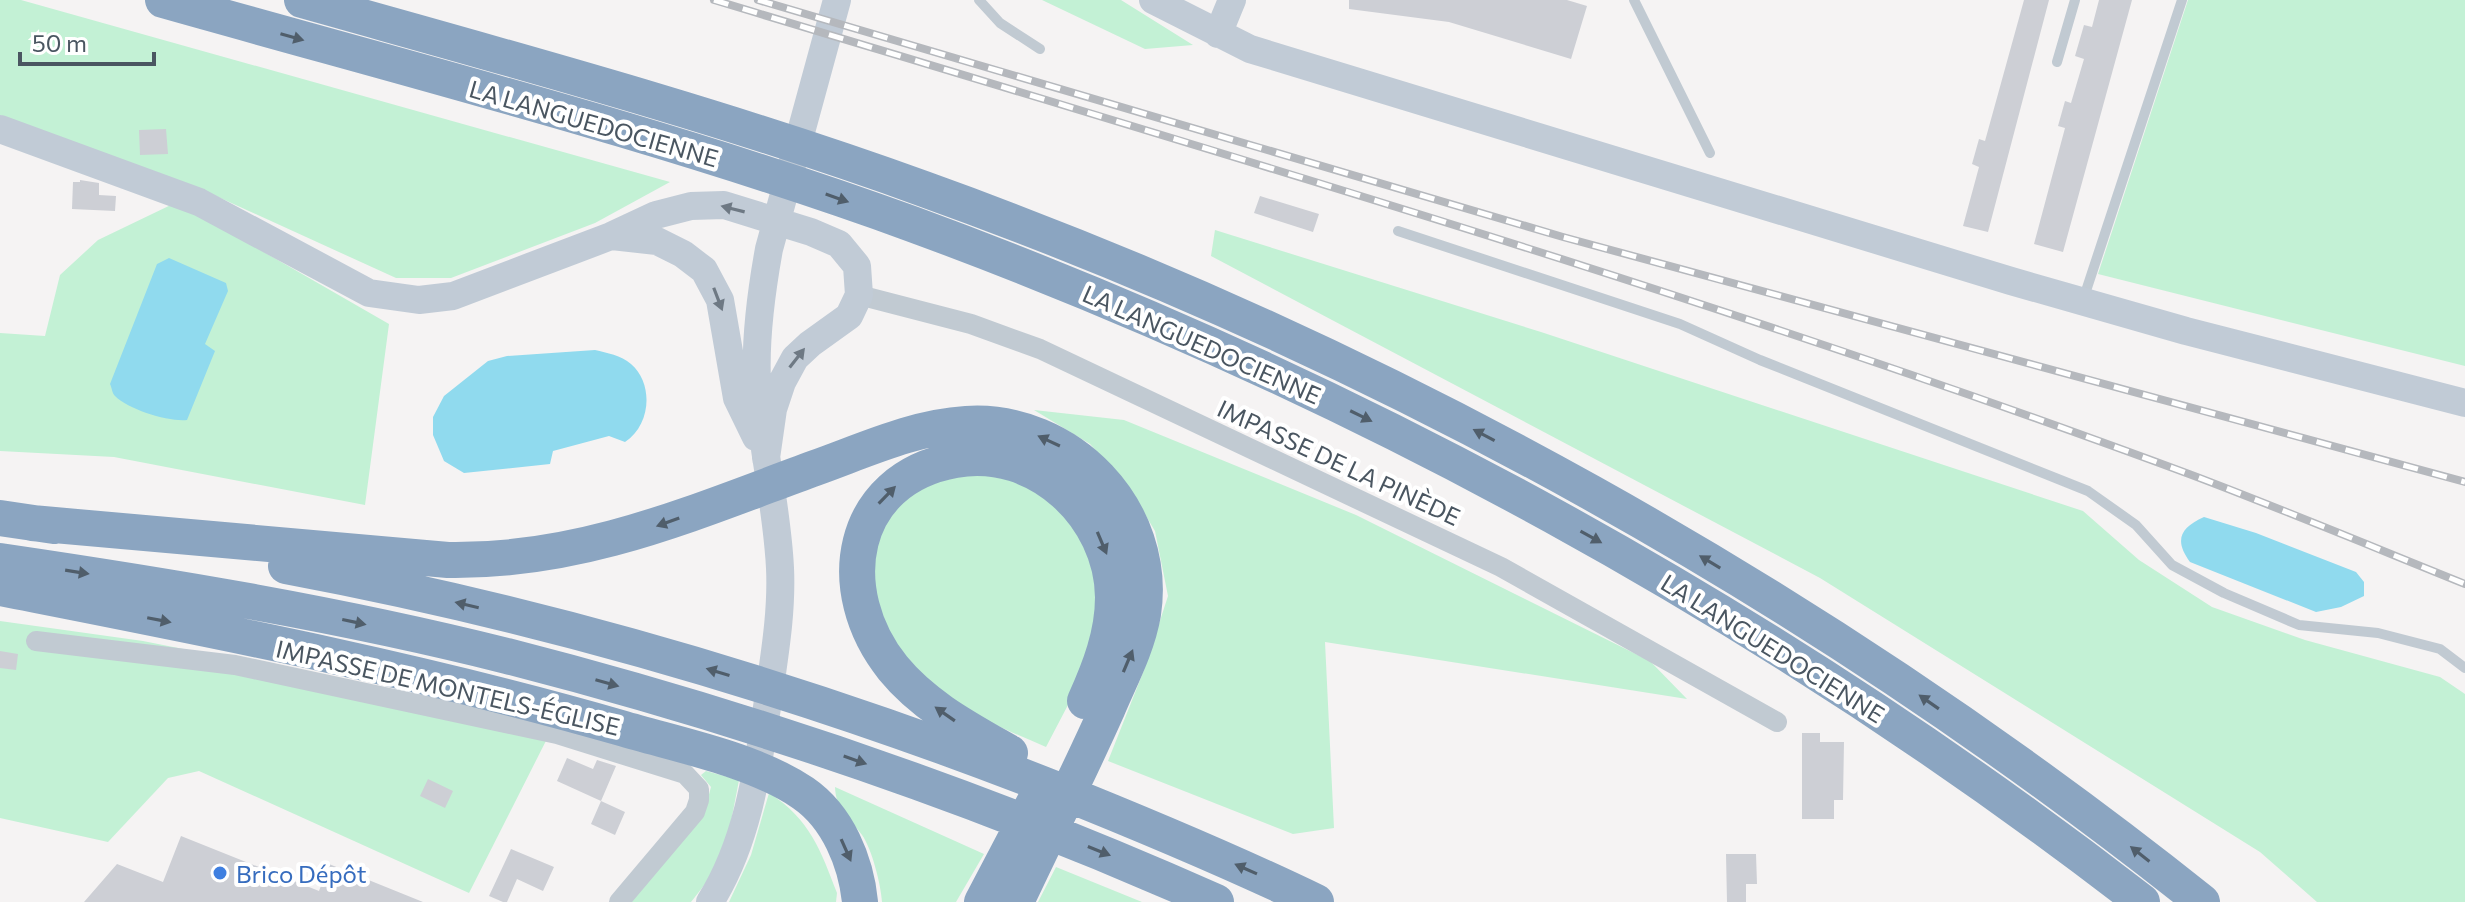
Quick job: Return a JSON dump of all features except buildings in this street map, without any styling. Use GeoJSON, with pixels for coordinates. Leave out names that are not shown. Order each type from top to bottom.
{"type":"FeatureCollection","features":[{"type":"Feature","properties":{"kind":"highway","name":"LA LANGUEDOCIENNE"},"geometry":{"type":"LineString","coordinates":[[163,0],[745,167],[986,252],[1225,352],[1434,452],[1591,537],[1716,610],[1936,752],[2142,902]]}},
{"type":"Feature","properties":{"kind":"highway","name":"LA LANGUEDOCIENNE"},"geometry":{"type":"LineString","coordinates":[[302,0],[749,128],[927,190],[1113,261],[1346,366],[1554,473],[1822,631],[2029,771],[2202,902]]}},
{"type":"Feature","properties":{"kind":"highway"},"geometry":{"type":"LineString","coordinates":[[16,520],[448,560],[529,557],[582,548],[656,526],[904,437],[964,424],[1008,427],[1048,440],[1086,464],[1113,494],[1127,519],[1139,549],[1144,578],[1142,615],[1132,651],[1086,728],[1014,883],[982,902]]}},
{"type":"Feature","properties":{"kind":"highway"},"geometry":{"type":"LineString","coordinates":[[1086,728],[1112,615],[1110,566],[1101,539],[1085,513],[1051,481],[1025,468],[996,460],[954,460],[927,468],[901,481],[882,498],[869,518],[857,556],[857,584],[862,612],[884,656],[914,690],[955,721],[1108,810]]}},
{"type":"Feature","properties":{"kind":"highway"},"geometry":{"type":"LineString","coordinates":[[16,520],[327,574],[588,635],[837,709],[1001,768],[1108,810],[1316,902]]}},
{"type":"Feature","properties":{"kind":"highway"},"geometry":{"type":"LineString","coordinates":[[0,561],[169,587],[340,619],[505,656],[598,681],[743,723],[923,784],[1080,844],[1216,902]]}},
{"type":"Feature","properties":{"kind":"highway"},"geometry":{"type":"LineString","coordinates":[[0,588],[234,634],[462,684],[733,761],[780,780],[817,805],[836,828],[857,874],[860,902]]}},
{"type":"Feature","properties":{"kind":"street"},"geometry":{"type":"LineString","coordinates":[[710,902],[722,882],[746,822],[777,636],[780,564],[757,383],[761,290],[769,249],[837,0]]}},
{"type":"Feature","properties":{"kind":"street"},"geometry":{"type":"LineString","coordinates":[[1218,34],[1232,0]]}},
{"type":"Feature","properties":{"kind":"street"},"geometry":{"type":"LineString","coordinates":[[1167,2],[1218,34],[1250,49],[2083,302],[2465,403]]}},
{"type":"Feature","properties":{"kind":"street"},"geometry":{"type":"LineString","coordinates":[[0,129],[199,202],[369,293],[419,300],[453,296],[611,236],[656,215],[691,206],[724,205],[839,244],[857,266],[859,295],[849,316],[795,358],[782,382],[773,409],[766,458]]}},
{"type":"Feature","properties":{"kind":"street"},"geometry":{"type":"LineString","coordinates":[[611,236],[657,241],[683,254],[704,270],[720,300],[737,398],[766,458]]}},
{"type":"Feature","properties":{"kind":"street","name":"IMPASSE DE LA PINÈDE"},"geometry":{"type":"LineString","coordinates":[[859,295],[971,324],[1040,349],[1501,567],[1777,722]]}},
{"type":"Feature","properties":{"kind":"street","name":"IMPASSE DE MONTELS-ÉGLISE"},"geometry":{"type":"LineString","coordinates":[[36,641],[235,665],[506,722],[600,746],[685,774],[699,789],[695,812],[619,902]]}},
{"type":"Feature","properties":{"kind":"lane"},"geometry":{"type":"LineString","coordinates":[[979,0],[1000,23],[1040,49]]}},
{"type":"Feature","properties":{"kind":"lane"},"geometry":{"type":"LineString","coordinates":[[1634,0],[1710,153]]}},
{"type":"Feature","properties":{"kind":"lane"},"geometry":{"type":"LineString","coordinates":[[2057,62],[2075,0]]}},
{"type":"Feature","properties":{"kind":"lane"},"geometry":{"type":"LineString","coordinates":[[2083,302],[2182,0]]}},
{"type":"Feature","properties":{"kind":"lane"},"geometry":{"type":"LineString","coordinates":[[1398,231],[1680,324],[1760,360],[2088,491],[2136,525],[2172,565],[2224,593],[2299,625],[2378,633],[2440,649],[2465,668]]}},
{"type":"Feature","properties":{"kind":"green space"},"geometry":{"type":"Polygon","coordinates":[[[0,0],[21,0],[670,182],[595,223],[451,278],[396,278],[205,191],[0,115],[0,0]]]}},
{"type":"Feature","properties":{"kind":"green space"},"geometry":{"type":"Polygon","coordinates":[[[1042,0],[1121,0],[1193,45],[1145,49],[1042,0]]]}},
{"type":"Feature","properties":{"kind":"green space"},"geometry":{"type":"Polygon","coordinates":[[[2188,0],[2465,0],[2465,366],[2098,274],[2188,0]]]}},
{"type":"Feature","properties":{"kind":"green space"},"geometry":{"type":"Polygon","coordinates":[[[177,202],[389,324],[365,505],[114,457],[0,451],[0,333],[45,336],[60,275],[98,240],[177,202]]]}},
{"type":"Feature","properties":{"kind":"green space"},"geometry":{"type":"Polygon","coordinates":[[[1215,230],[1541,332],[2083,511],[2139,560],[2212,607],[2305,640],[2440,677],[2465,694],[2465,902],[2317,902],[2260,852],[1820,578],[1211,256],[1215,230]]]}},
{"type":"Feature","properties":{"kind":"green space"},"geometry":{"type":"Polygon","coordinates":[[[1034,410],[1124,420],[1356,515],[1650,661],[1687,699],[1325,642],[1334,828],[1293,834],[1108,761],[1144,670],[1168,596],[1155,531],[1128,486],[1090,444],[1034,410]]]}},
{"type":"Feature","properties":{"kind":"green space"},"geometry":{"type":"Polygon","coordinates":[[[969,473],[1018,481],[1062,510],[1091,556],[1099,624],[1091,661],[1046,747],[951,701],[900,654],[883,621],[874,565],[882,529],[890,513],[902,500],[918,490],[969,473]]]}},
{"type":"Feature","properties":{"kind":"green space"},"geometry":{"type":"Polygon","coordinates":[[[0,621],[143,641],[555,723],[469,893],[199,771],[168,778],[108,842],[0,818],[0,621]]]}},
{"type":"Feature","properties":{"kind":"green space"},"geometry":{"type":"Polygon","coordinates":[[[706,771],[739,780],[730,827],[713,874],[691,902],[626,902],[705,809],[711,787],[701,775],[706,771]]]}},
{"type":"Feature","properties":{"kind":"green space"},"geometry":{"type":"Polygon","coordinates":[[[835,787],[984,854],[956,902],[882,902],[869,849],[841,808],[835,787]]]}},
{"type":"Feature","properties":{"kind":"green space"},"geometry":{"type":"Polygon","coordinates":[[[769,793],[795,814],[812,837],[837,893],[836,902],[729,902],[751,855],[769,793]]]}},
{"type":"Feature","properties":{"kind":"green space"},"geometry":{"type":"Polygon","coordinates":[[[1056,867],[1142,902],[1038,902],[1056,867]]]}},
{"type":"Feature","properties":{"kind":"water"},"geometry":{"type":"Polygon","coordinates":[[[169,258],[226,283],[228,291],[205,344],[215,351],[187,420],[160,417],[130,406],[115,396],[110,384],[157,264],[169,258]]]}},
{"type":"Feature","properties":{"kind":"water"},"geometry":{"type":"Polygon","coordinates":[[[595,350],[627,361],[643,382],[646,393],[644,415],[634,435],[625,442],[609,436],[553,451],[550,464],[464,473],[444,461],[433,435],[433,417],[444,396],[488,361],[507,356],[595,350]]]}},
{"type":"Feature","properties":{"kind":"water"},"geometry":{"type":"Polygon","coordinates":[[[2204,517],[2256,533],[2356,572],[2364,582],[2364,596],[2341,607],[2316,612],[2190,562],[2182,547],[2182,535],[2189,526],[2204,517]]]}},
{"type":"Feature","properties":{"kind":"railway"},"geometry":{"type":"LineString","coordinates":[[714,0],[1455,225],[1824,345],[2189,474],[2465,584]]}},
{"type":"Feature","properties":{"kind":"railway"},"geometry":{"type":"LineString","coordinates":[[758,0],[1563,237],[2465,482]]}},
{"type":"Feature","properties":{"kind":"place","name":"Brico Dépôt"},"geometry":{"type":"Point","coordinates":[220,873]}}]}
